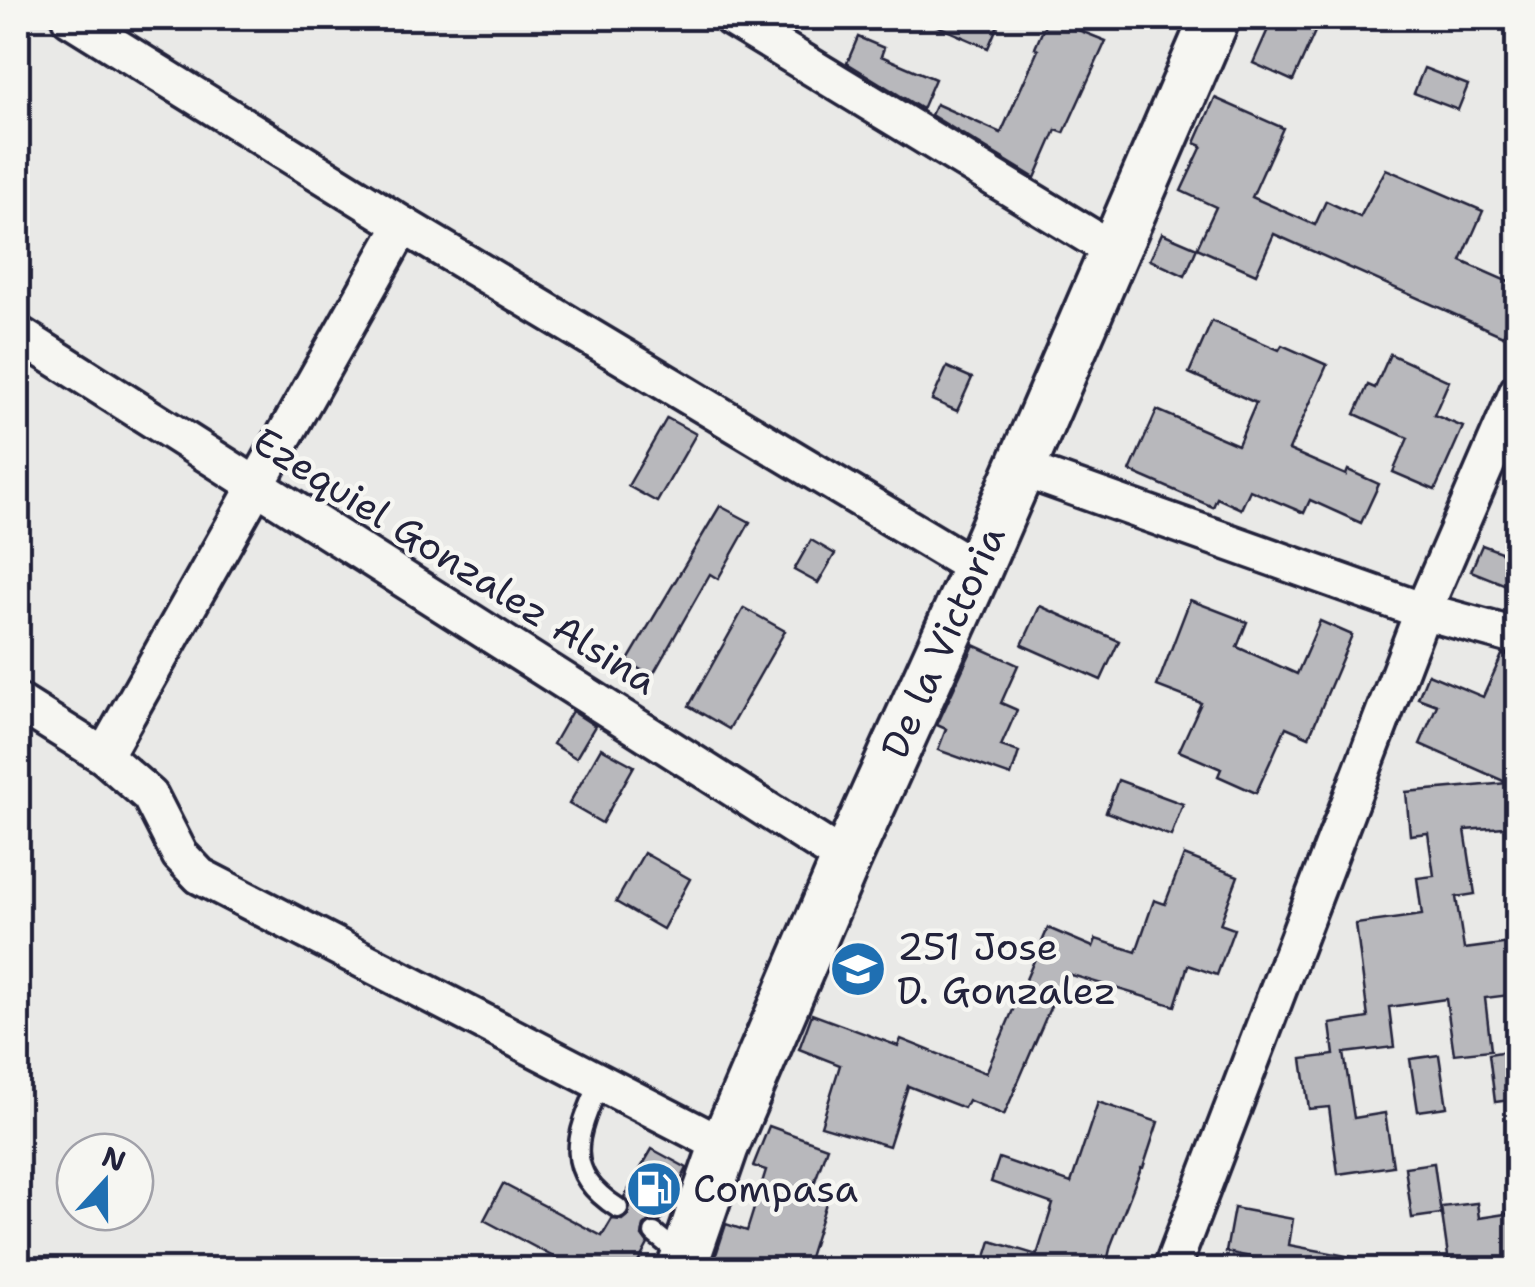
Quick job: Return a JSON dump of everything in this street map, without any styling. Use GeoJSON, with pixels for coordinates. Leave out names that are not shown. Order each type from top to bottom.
{"type":"FeatureCollection","features":[{"type":"Feature","properties":{"kind":"main road","name":"De la Victoria"},"geometry":{"type":"LineString","coordinates":[[673,1253],[724,1146],[1214,18]]}},
{"type":"Feature","properties":{"kind":"street"},"geometry":{"type":"LineString","coordinates":[[70,18],[403,225],[976,569]]}},
{"type":"Feature","properties":{"kind":"street"},"geometry":{"type":"LineString","coordinates":[[731,18],[1114,252]]}},
{"type":"Feature","properties":{"kind":"street"},"geometry":{"type":"LineString","coordinates":[[104,756],[403,225]]}},
{"type":"Feature","properties":{"kind":"street","name":"Ezequiel Gonzalez Alsina"},"geometry":{"type":"LineString","coordinates":[[18,334],[846,860]]}},
{"type":"Feature","properties":{"kind":"street"},"geometry":{"type":"LineString","coordinates":[[1171,1270],[1423,611],[1518,391]]}},
{"type":"Feature","properties":{"kind":"street"},"geometry":{"type":"LineString","coordinates":[[1020,468],[1423,611],[1518,637]]}},
{"type":"Feature","properties":{"kind":"street"},"geometry":{"type":"LineString","coordinates":[[18,702],[104,756],[150,796],[180,855],[200,876],[724,1146]]}},
{"type":"Feature","properties":{"kind":"lane"},"geometry":{"type":"LineString","coordinates":[[600,1082],[579,1132],[578,1162],[598,1195],[618,1208]]}},
{"type":"Feature","properties":{"kind":"building"},"geometry":{"type":"Polygon","coordinates":[[[919,18],[1001,18],[988,48],[919,18]]]}},
{"type":"Feature","properties":{"kind":"building"},"geometry":{"type":"Polygon","coordinates":[[[1048,18],[1106,41],[1064,133],[1056,130],[1035,178],[931,115],[936,104],[1001,133],[1048,18]]]}},
{"type":"Feature","properties":{"kind":"building"},"geometry":{"type":"Polygon","coordinates":[[[1273,18],[1321,18],[1293,81],[1253,63],[1273,18]]]}},
{"type":"Feature","properties":{"kind":"building"},"geometry":{"type":"Polygon","coordinates":[[[858,37],[884,48],[881,56],[935,79],[922,109],[847,63],[858,37]]]}},
{"type":"Feature","properties":{"kind":"building"},"geometry":{"type":"Polygon","coordinates":[[[1424,68],[1468,85],[1458,110],[1414,93],[1424,68]]]}},
{"type":"Feature","properties":{"kind":"building"},"geometry":{"type":"Polygon","coordinates":[[[1215,98],[1283,128],[1252,197],[1315,225],[1326,201],[1360,217],[1386,169],[1483,211],[1461,261],[1518,286],[1518,304],[1503,336],[1274,234],[1256,274],[1197,248],[1216,207],[1181,191],[1202,146],[1195,143],[1215,98]]]}},
{"type":"Feature","properties":{"kind":"building"},"geometry":{"type":"Polygon","coordinates":[[[1162,233],[1197,248],[1185,276],[1150,260],[1162,233]]]}},
{"type":"Feature","properties":{"kind":"building"},"geometry":{"type":"Polygon","coordinates":[[[1212,321],[1279,350],[1282,345],[1327,365],[1289,450],[1346,475],[1348,470],[1379,484],[1361,523],[1310,500],[1304,513],[1250,490],[1241,509],[1217,498],[1213,507],[1130,471],[1157,410],[1238,445],[1256,403],[1189,373],[1212,321]]]}},
{"type":"Feature","properties":{"kind":"building"},"geometry":{"type":"Polygon","coordinates":[[[1390,354],[1449,381],[1434,415],[1463,427],[1435,490],[1393,472],[1408,438],[1355,414],[1368,385],[1375,388],[1390,354]]]}},
{"type":"Feature","properties":{"kind":"building"},"geometry":{"type":"Polygon","coordinates":[[[947,367],[972,378],[957,411],[932,400],[947,367]]]}},
{"type":"Feature","properties":{"kind":"building"},"geometry":{"type":"Polygon","coordinates":[[[667,418],[696,434],[657,502],[628,486],[667,418]]]}},
{"type":"Feature","properties":{"kind":"building"},"geometry":{"type":"Polygon","coordinates":[[[720,506],[750,522],[718,579],[710,574],[652,676],[627,662],[720,506]]]}},
{"type":"Feature","properties":{"kind":"building"},"geometry":{"type":"Polygon","coordinates":[[[811,540],[835,554],[818,583],[794,570],[811,540]]]}},
{"type":"Feature","properties":{"kind":"building"},"geometry":{"type":"Polygon","coordinates":[[[1482,545],[1517,558],[1506,585],[1471,571],[1482,545]]]}},
{"type":"Feature","properties":{"kind":"building"},"geometry":{"type":"Polygon","coordinates":[[[1190,600],[1247,622],[1237,647],[1297,674],[1320,621],[1352,635],[1309,737],[1286,727],[1256,793],[1218,776],[1221,769],[1179,751],[1201,703],[1157,686],[1190,600]]]}},
{"type":"Feature","properties":{"kind":"building"},"geometry":{"type":"Polygon","coordinates":[[[1040,606],[1119,641],[1101,680],[1022,645],[1040,606]]]}},
{"type":"Feature","properties":{"kind":"building"},"geometry":{"type":"Polygon","coordinates":[[[744,608],[785,631],[729,729],[689,706],[744,608]]]}},
{"type":"Feature","properties":{"kind":"building"},"geometry":{"type":"Polygon","coordinates":[[[974,645],[1018,665],[1001,703],[1017,710],[1001,746],[1019,752],[1011,776],[938,750],[946,729],[937,725],[974,645]]]}},
{"type":"Feature","properties":{"kind":"building"},"geometry":{"type":"Polygon","coordinates":[[[1502,655],[1518,658],[1518,826],[1465,830],[1475,894],[1456,897],[1464,949],[1518,942],[1518,994],[1485,998],[1491,1050],[1454,1054],[1446,999],[1389,1007],[1394,1047],[1344,1053],[1354,1118],[1385,1113],[1393,1166],[1338,1174],[1329,1107],[1309,1109],[1302,1059],[1334,1055],[1330,1024],[1368,1018],[1356,924],[1422,915],[1417,878],[1434,876],[1428,833],[1410,835],[1406,792],[1508,783],[1420,744],[1437,705],[1418,698],[1428,674],[1483,697],[1502,655]]]}},
{"type":"Feature","properties":{"kind":"building"},"geometry":{"type":"Polygon","coordinates":[[[572,711],[595,726],[576,758],[553,744],[572,711]]]}},
{"type":"Feature","properties":{"kind":"building"},"geometry":{"type":"Polygon","coordinates":[[[601,748],[634,766],[602,823],[569,804],[601,748]]]}},
{"type":"Feature","properties":{"kind":"building"},"geometry":{"type":"Polygon","coordinates":[[[1118,780],[1183,804],[1171,836],[1106,812],[1118,780]]]}},
{"type":"Feature","properties":{"kind":"building"},"geometry":{"type":"Polygon","coordinates":[[[644,853],[690,879],[663,929],[616,902],[644,853]]]}},
{"type":"Feature","properties":{"kind":"building"},"geometry":{"type":"Polygon","coordinates":[[[1184,855],[1238,876],[1220,924],[1234,929],[1217,975],[1188,965],[1175,1006],[1065,973],[1004,1115],[968,1100],[964,1108],[908,1086],[889,1146],[821,1126],[840,1065],[799,1049],[812,1014],[898,1046],[901,1039],[986,1073],[1048,928],[1093,947],[1096,939],[1136,952],[1154,900],[1165,904],[1184,855]]]}},
{"type":"Feature","properties":{"kind":"building"},"geometry":{"type":"Polygon","coordinates":[[[1518,1049],[1518,1099],[1495,1102],[1489,1054],[1518,1049]]]}},
{"type":"Feature","properties":{"kind":"building"},"geometry":{"type":"Polygon","coordinates":[[[1439,1055],[1447,1107],[1418,1111],[1410,1059],[1439,1055]]]}},
{"type":"Feature","properties":{"kind":"building"},"geometry":{"type":"Polygon","coordinates":[[[1098,1102],[1158,1122],[1105,1270],[982,1270],[991,1241],[1037,1255],[1053,1204],[991,1182],[999,1158],[1071,1183],[1098,1102]]]}},
{"type":"Feature","properties":{"kind":"building"},"geometry":{"type":"Polygon","coordinates":[[[769,1126],[827,1147],[809,1198],[826,1203],[805,1270],[711,1270],[726,1224],[747,1231],[766,1170],[753,1166],[769,1126]]]}},
{"type":"Feature","properties":{"kind":"building"},"geometry":{"type":"Polygon","coordinates":[[[652,1149],[687,1168],[660,1222],[650,1221],[644,1226],[642,1236],[648,1244],[634,1270],[578,1270],[484,1220],[503,1184],[602,1236],[612,1219],[622,1220],[628,1215],[630,1204],[624,1197],[652,1149]]]}},
{"type":"Feature","properties":{"kind":"building"},"geometry":{"type":"Polygon","coordinates":[[[1434,1163],[1441,1214],[1412,1218],[1405,1167],[1434,1163]]]}},
{"type":"Feature","properties":{"kind":"building"},"geometry":{"type":"Polygon","coordinates":[[[1477,1203],[1479,1218],[1518,1212],[1518,1270],[1450,1270],[1441,1207],[1477,1203]]]}},
{"type":"Feature","properties":{"kind":"building"},"geometry":{"type":"Polygon","coordinates":[[[1234,1208],[1293,1219],[1289,1245],[1357,1258],[1356,1270],[1284,1270],[1285,1264],[1226,1252],[1234,1208]]]}},
{"type":"Feature","properties":{"kind":"place","name":"251 Jose D. Gonzalez"},"geometry":{"type":"Point","coordinates":[858,969]}},
{"type":"Feature","properties":{"kind":"place","name":"Compasa"},"geometry":{"type":"Point","coordinates":[654,1189]}}]}
